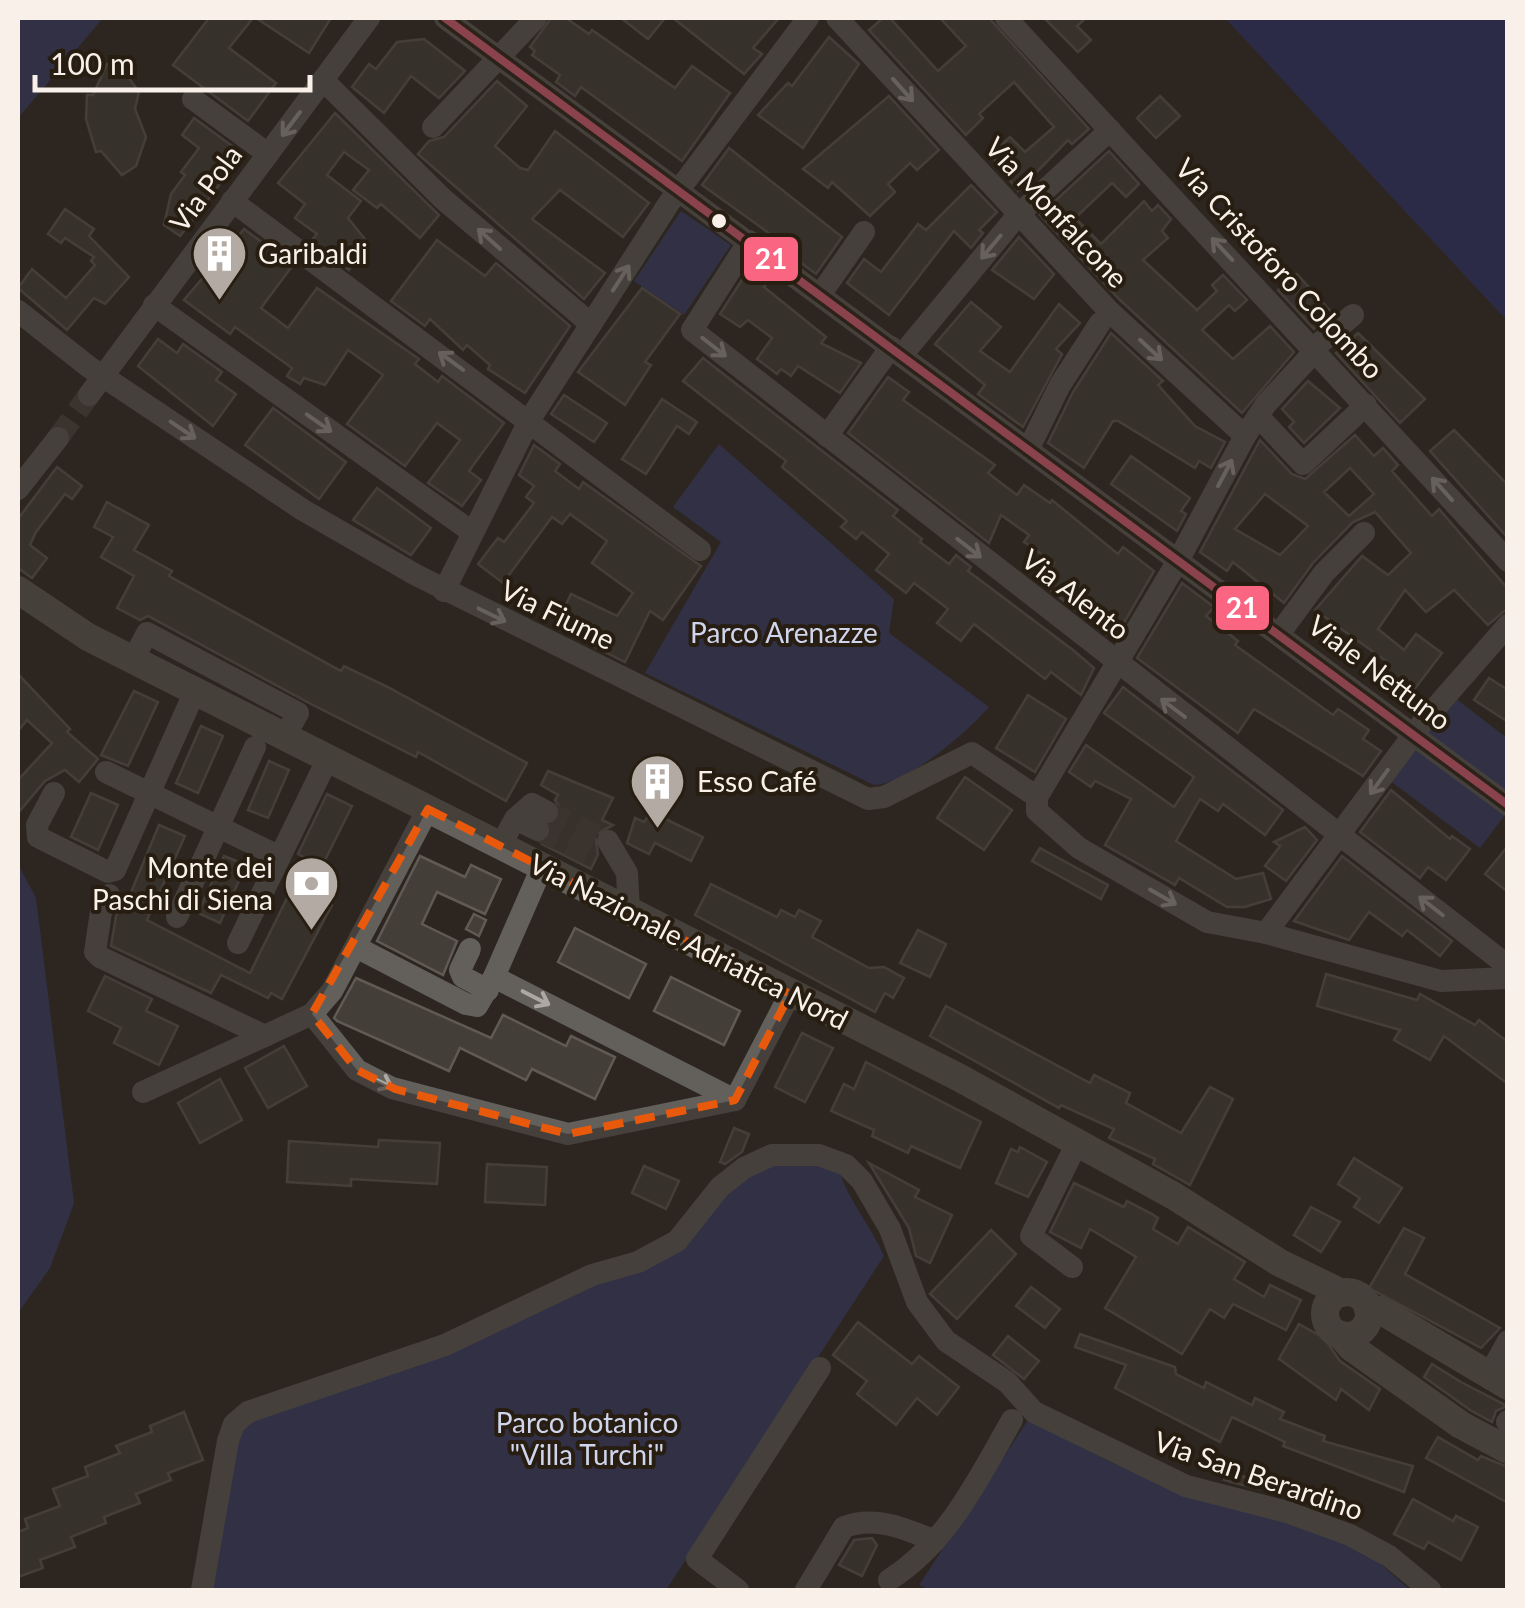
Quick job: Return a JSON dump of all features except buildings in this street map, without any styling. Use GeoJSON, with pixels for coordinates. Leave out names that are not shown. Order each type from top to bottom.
{"type":"FeatureCollection","features":[{"type":"Feature","properties":{"kind":"main road","name":"Via Nazionale Adriatica Nord"},"geometry":{"type":"LineString","coordinates":[[18,590],[88,637]]}},
{"type":"Feature","properties":{"kind":"main road","name":"Via Nazionale Adriatica Nord"},"geometry":{"type":"LineString","coordinates":[[18,611],[88,637],[1078,1142],[1280,1262],[1334,1302],[1355,1294],[1360,1324],[1417,1334],[1498,1380]]}},
{"type":"Feature","properties":{"kind":"main road"},"geometry":{"type":"LineString","coordinates":[[1334,1302],[1330,1328],[1360,1324],[1384,1368],[1461,1425],[1508,1450]]}},
{"type":"Feature","properties":{"kind":"street","name":"Via Pola"},"geometry":{"type":"LineString","coordinates":[[88,395],[369,18]]}},
{"type":"Feature","properties":{"kind":"street","name":"Viale Nettuno"},"geometry":{"type":"LineString","coordinates":[[445,18],[1508,805]]}},
{"type":"Feature","properties":{"kind":"street"},"geometry":{"type":"LineString","coordinates":[[432,127],[536,18]]}},
{"type":"Feature","properties":{"kind":"street"},"geometry":{"type":"LineString","coordinates":[[444,592],[530,419],[590,324],[678,191],[808,18]]}},
{"type":"Feature","properties":{"kind":"street","name":"Via Monfalcone"},"geometry":{"type":"LineString","coordinates":[[837,18],[1110,312],[1245,436]]}},
{"type":"Feature","properties":{"kind":"street","name":"Via Cristoforo Colombo"},"geometry":{"type":"LineString","coordinates":[[1006,18],[1508,561]]}},
{"type":"Feature","properties":{"kind":"street"},"geometry":{"type":"LineString","coordinates":[[324,81],[443,199],[590,324]]}},
{"type":"Feature","properties":{"kind":"street"},"geometry":{"type":"LineString","coordinates":[[193,98],[268,154]]}},
{"type":"Feature","properties":{"kind":"street"},"geometry":{"type":"LineString","coordinates":[[827,436],[1017,216],[1110,130]]}},
{"type":"Feature","properties":{"kind":"street"},"geometry":{"type":"LineString","coordinates":[[232,201],[530,419],[700,550]]}},
{"type":"Feature","properties":{"kind":"street"},"geometry":{"type":"LineString","coordinates":[[820,295],[864,232]]}},
{"type":"Feature","properties":{"kind":"street","name":"Via Alento"},"geometry":{"type":"LineString","coordinates":[[749,242],[692,330],[1114,663],[1508,966]]}},
{"type":"Feature","properties":{"kind":"street"},"geometry":{"type":"LineString","coordinates":[[154,305],[472,532]]}},
{"type":"Feature","properties":{"kind":"street","name":"Via Fiume"},"geometry":{"type":"LineString","coordinates":[[18,311],[102,376],[303,510],[444,592],[868,799],[884,797],[972,753],[1037,797],[1037,811],[1079,848],[1207,922],[1266,933],[1441,981],[1508,978]]}},
{"type":"Feature","properties":{"kind":"street"},"geometry":{"type":"LineString","coordinates":[[1037,797],[1179,559],[1258,416],[1316,349],[1352,315]]}},
{"type":"Feature","properties":{"kind":"street"},"geometry":{"type":"LineString","coordinates":[[1029,448],[1060,385],[1100,323]]}},
{"type":"Feature","properties":{"kind":"street"},"geometry":{"type":"LineString","coordinates":[[1258,416],[1303,464],[1366,405]]}},
{"type":"Feature","properties":{"kind":"street"},"geometry":{"type":"LineString","coordinates":[[18,489],[58,438]]}},
{"type":"Feature","properties":{"kind":"street"},"geometry":{"type":"LineString","coordinates":[[1279,634],[1324,573],[1364,533]]}},
{"type":"Feature","properties":{"kind":"street"},"geometry":{"type":"LineString","coordinates":[[1266,933],[1414,734],[1508,625]]}},
{"type":"Feature","properties":{"kind":"street"},"geometry":{"type":"LineString","coordinates":[[133,660],[147,633],[298,713],[284,736]]}},
{"type":"Feature","properties":{"kind":"street"},"geometry":{"type":"LineString","coordinates":[[54,793],[37,825],[38,837],[108,872],[115,870],[195,691]]}},
{"type":"Feature","properties":{"kind":"street"},"geometry":{"type":"LineString","coordinates":[[177,917],[255,747]]}},
{"type":"Feature","properties":{"kind":"street"},"geometry":{"type":"LineString","coordinates":[[238,943],[328,758]]}},
{"type":"Feature","properties":{"kind":"street"},"geometry":{"type":"LineString","coordinates":[[106,772],[280,857]]}},
{"type":"Feature","properties":{"kind":"street"},"geometry":{"type":"LineString","coordinates":[[500,846],[515,819],[532,804],[542,821]]}},
{"type":"Feature","properties":{"kind":"street"},"geometry":{"type":"LineString","coordinates":[[144,1092],[312,1014],[332,991],[428,809]]}},
{"type":"Feature","properties":{"kind":"street"},"geometry":{"type":"LineString","coordinates":[[603,850],[627,873],[628,911]]}},
{"type":"Feature","properties":{"kind":"street"},"geometry":{"type":"LineString","coordinates":[[356,946],[466,1004],[477,1006],[542,867]]}},
{"type":"Feature","properties":{"kind":"street"},"geometry":{"type":"LineString","coordinates":[[110,896],[98,926],[95,952],[100,957],[265,1036]]}},
{"type":"Feature","properties":{"kind":"street"},"geometry":{"type":"LineString","coordinates":[[470,949],[460,970],[464,977],[491,983],[735,1100]]}},
{"type":"Feature","properties":{"kind":"street"},"geometry":{"type":"LineString","coordinates":[[735,1100],[790,994]]}},
{"type":"Feature","properties":{"kind":"street"},"geometry":{"type":"LineString","coordinates":[[312,1014],[332,1044],[357,1070],[392,1088],[544,1128],[702,1097],[735,1100]]}},
{"type":"Feature","properties":{"kind":"street"},"geometry":{"type":"LineString","coordinates":[[1072,1268],[1031,1236],[1078,1142]]}},
{"type":"Feature","properties":{"kind":"street","name":"Via San Berardino"},"geometry":{"type":"LineString","coordinates":[[202,1590],[228,1441],[234,1424],[248,1412],[445,1345],[592,1275],[638,1262],[677,1240],[720,1187],[744,1168],[772,1155],[792,1152],[838,1162],[862,1181],[876,1201],[917,1302],[946,1340],[1007,1382],[1034,1412],[1128,1462],[1186,1486],[1288,1512],[1350,1536],[1389,1556],[1430,1590]]}},
{"type":"Feature","properties":{"kind":"street"},"geometry":{"type":"LineString","coordinates":[[1498,1380],[1508,1341]]}},
{"type":"Feature","properties":{"kind":"street"},"geometry":{"type":"LineString","coordinates":[[738,1590],[697,1559],[820,1368]]}},
{"type":"Feature","properties":{"kind":"street"},"geometry":{"type":"LineString","coordinates":[[889,1580],[921,1560],[936,1541],[1012,1420]]}},
{"type":"Feature","properties":{"kind":"street"},"geometry":{"type":"LineString","coordinates":[[806,1590],[844,1527],[854,1523],[883,1522],[936,1541]]}},
{"type":"Feature","properties":{"kind":"highlighted area"},"geometry":{"type":"Polygon","coordinates":[[[428,809],[790,994],[735,1100],[568,1134],[395,1089],[357,1070],[312,1014],[428,809]]]}},
{"type":"Feature","properties":{"kind":"green space"},"geometry":{"type":"Polygon","coordinates":[[[18,18],[103,18],[18,118],[18,18]]]}},
{"type":"Feature","properties":{"kind":"green space"},"geometry":{"type":"Polygon","coordinates":[[[681,211],[731,245],[684,315],[634,281],[681,211]]]}},
{"type":"Feature","properties":{"kind":"green space","name":"Parco Arenazze"},"geometry":{"type":"Polygon","coordinates":[[[719,444],[894,599],[889,633],[989,707],[967,730],[920,766],[874,785],[645,673],[721,542],[673,507],[719,444]]]}},
{"type":"Feature","properties":{"kind":"green space"},"geometry":{"type":"Polygon","coordinates":[[[1451,695],[1507,738],[1507,799],[1418,734],[1451,695]]]}},
{"type":"Feature","properties":{"kind":"green space"},"geometry":{"type":"Polygon","coordinates":[[[1413,740],[1507,812],[1480,848],[1385,777],[1413,740]]]}},
{"type":"Feature","properties":{"kind":"green space"},"geometry":{"type":"Polygon","coordinates":[[[18,864],[36,898],[74,1203],[50,1268],[18,1313],[18,864]]]}},
{"type":"Feature","properties":{"kind":"green space","name":"Parco botanico \"Villa Turchi\""},"geometry":{"type":"Polygon","coordinates":[[[837,1162],[845,1186],[884,1256],[666,1590],[195,1590],[234,1424],[671,1239],[743,1164],[837,1162]]]}},
{"type":"Feature","properties":{"kind":"green space"},"geometry":{"type":"Polygon","coordinates":[[[1030,1417],[1108,1461],[1163,1484],[1345,1541],[1375,1559],[1410,1590],[930,1590],[919,1585],[1030,1417]]]}},
{"type":"Feature","properties":{"kind":"shaded area"},"geometry":{"type":"Polygon","coordinates":[[[1225,18],[1507,18],[1507,320],[1498,311],[1225,18]]]}},
{"type":"Feature","properties":{"kind":"tunnel"},"geometry":{"type":"LineString","coordinates":[[58,438],[89,395]]}},
{"type":"Feature","properties":{"kind":"tunnel"},"geometry":{"type":"LineString","coordinates":[[547,812],[608,841]]}},
{"type":"Feature","properties":{"kind":"tunnel"},"geometry":{"type":"LineString","coordinates":[[538,830],[598,858]]}},
{"type":"Feature","properties":{"kind":"transit line","name":"21"},"geometry":{"type":"LineString","coordinates":[[445,18],[1508,805]]}},
{"type":"Feature","properties":{"kind":"place","name":"Garibaldi"},"geometry":{"type":"Point","coordinates":[219,302]}},
{"type":"Feature","properties":{"kind":"place","name":"Esso Café"},"geometry":{"type":"Point","coordinates":[658,830]}},
{"type":"Feature","properties":{"kind":"place","name":"Monte dei Paschi di Siena"},"geometry":{"type":"Point","coordinates":[312,932]}}]}
